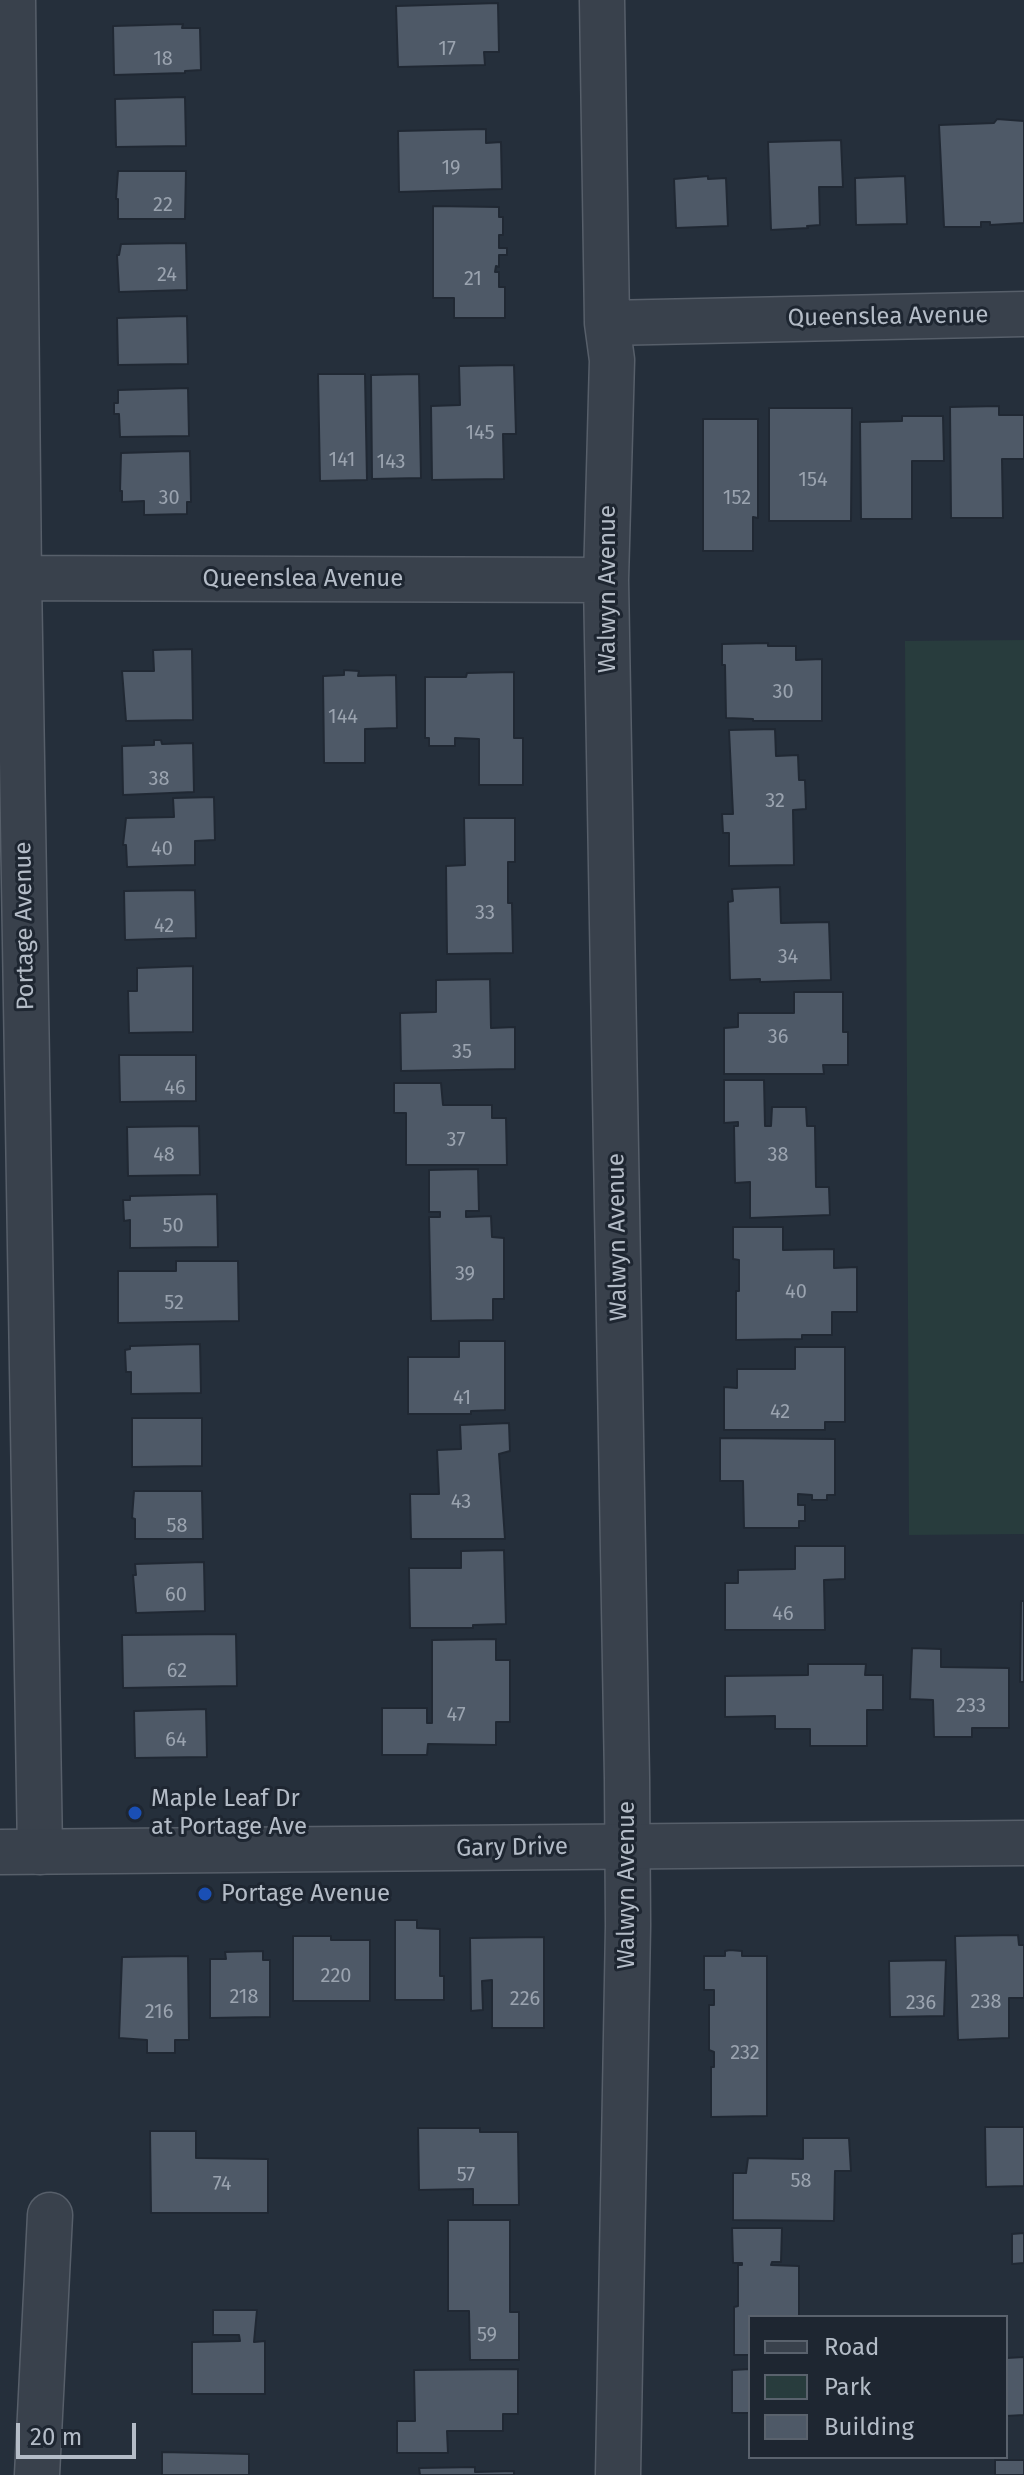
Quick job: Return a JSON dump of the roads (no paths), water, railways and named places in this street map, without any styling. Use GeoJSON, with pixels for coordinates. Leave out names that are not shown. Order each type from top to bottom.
{"type":"FeatureCollection","features":[{"type":"Feature","properties":{"kind":"street","name":"Portage Avenue"},"geometry":{"type":"LineString","coordinates":[[13,0],[10,578],[20,1852]]}},
{"type":"Feature","properties":{"kind":"street","name":"Walwyn Avenue"},"geometry":{"type":"LineString","coordinates":[[602,0],[607,323],[612,360],[606,580],[627,1847],[618,2475]]}},
{"type":"Feature","properties":{"kind":"street","name":"Queenslea Avenue"},"geometry":{"type":"LineString","coordinates":[[607,323],[1024,314]]}},
{"type":"Feature","properties":{"kind":"street","name":"Queenslea Avenue"},"geometry":{"type":"LineString","coordinates":[[10,578],[606,580]]}},
{"type":"Feature","properties":{"kind":"street","name":"Gary Drive"},"geometry":{"type":"LineString","coordinates":[[20,1852],[1024,1843]]}},
{"type":"Feature","properties":{"kind":"street"},"geometry":{"type":"LineString","coordinates":[[37,2475],[50,2215]]}},
{"type":"Feature","properties":{"kind":"place","name":"Maple Leaf Dr at Portage Ave"},"geometry":{"type":"Point","coordinates":[135,1813]}},
{"type":"Feature","properties":{"kind":"place","name":"Portage Avenue"},"geometry":{"type":"Point","coordinates":[205,1894]}}]}
